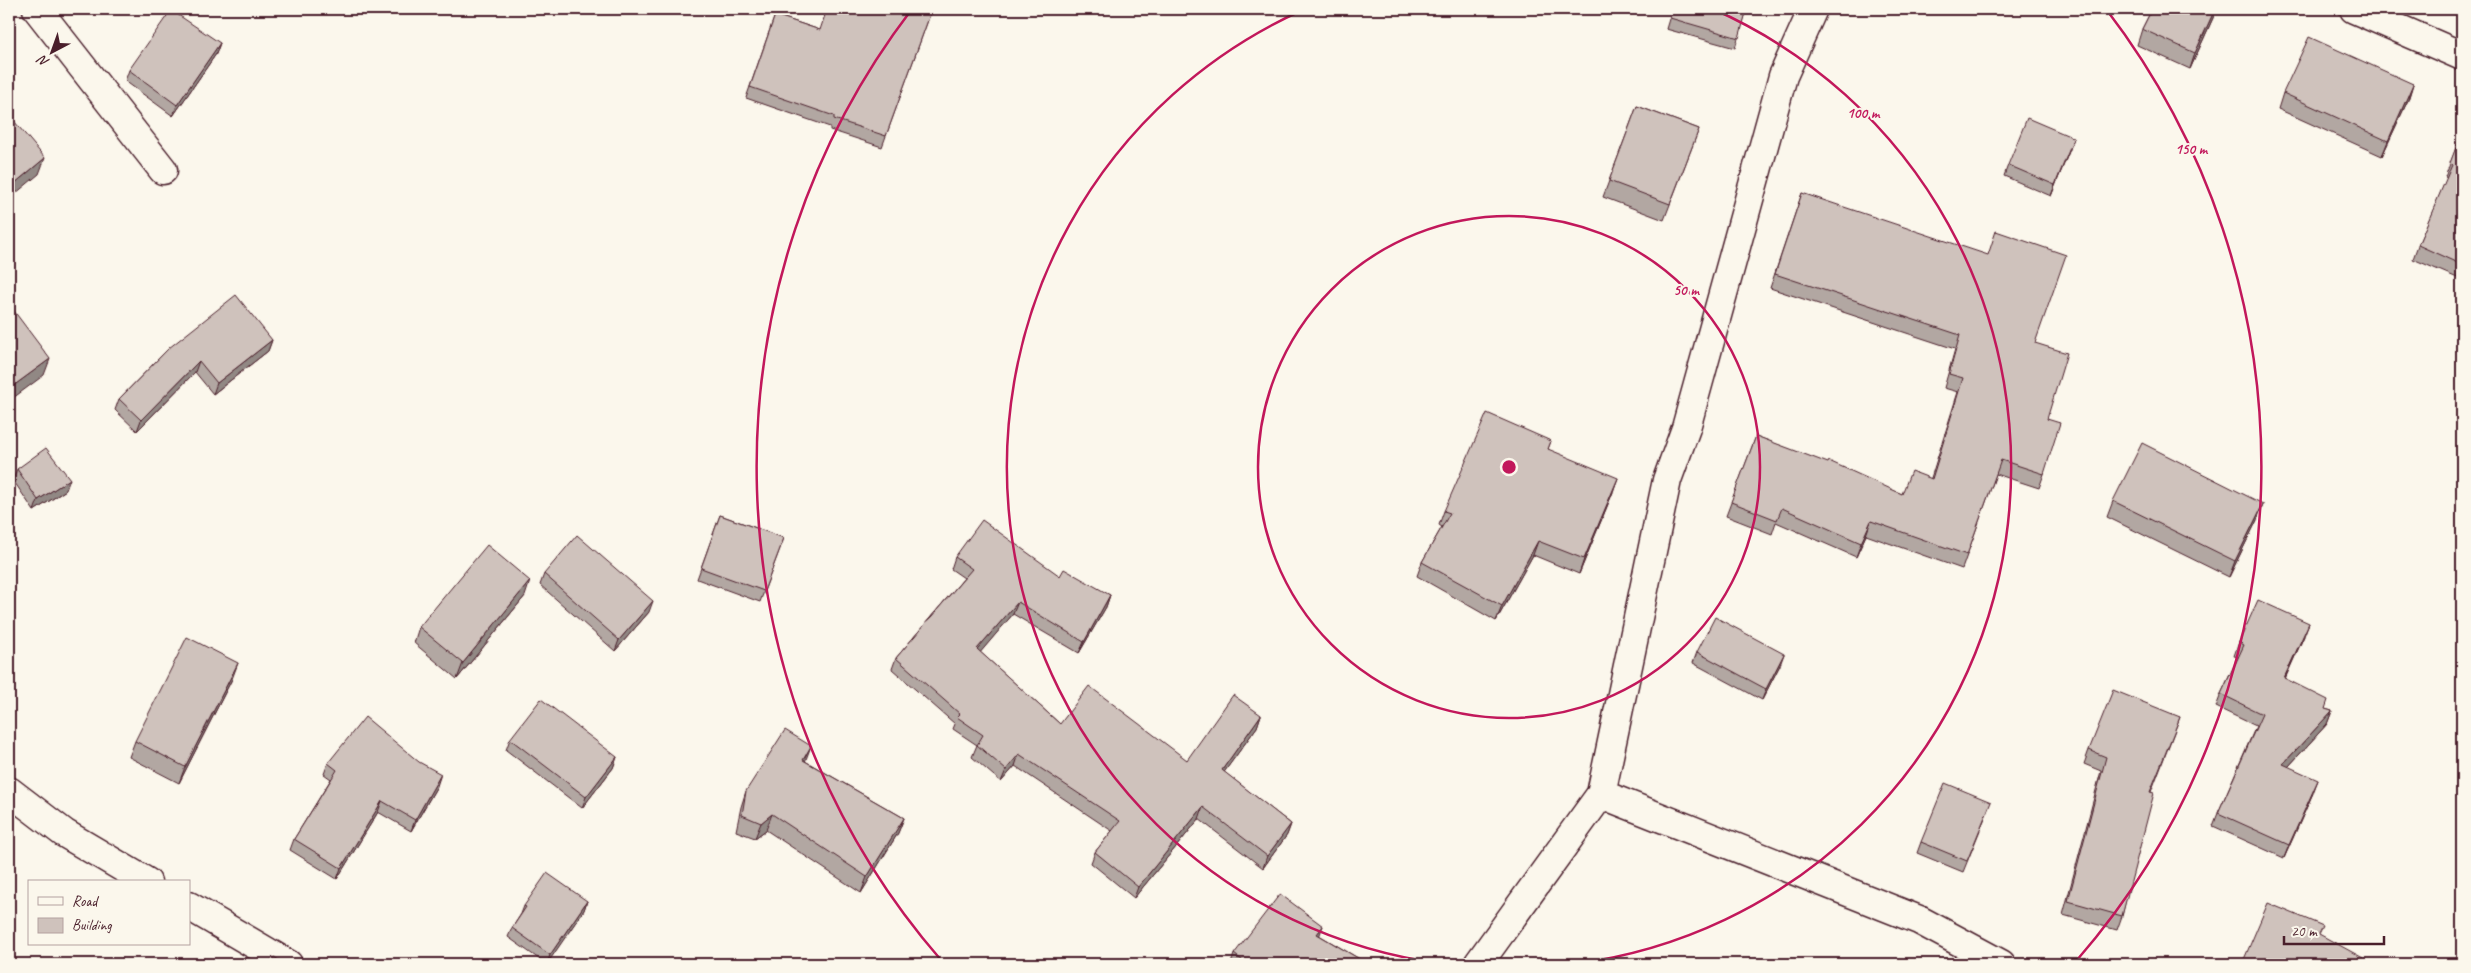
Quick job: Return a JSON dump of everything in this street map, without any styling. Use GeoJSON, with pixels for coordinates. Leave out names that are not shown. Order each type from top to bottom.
{"type":"FeatureCollection","features":[{"type":"Feature","properties":{"kind":"street"},"geometry":{"type":"LineString","coordinates":[[37,9],[163,170]]}},
{"type":"Feature","properties":{"kind":"street"},"geometry":{"type":"LineString","coordinates":[[1478,964],[1601,794],[1667,480],[1686,428],[1784,76],[1813,9]]}},
{"type":"Feature","properties":{"kind":"street"},"geometry":{"type":"LineString","coordinates":[[2354,9],[2462,56]]}},
{"type":"Feature","properties":{"kind":"street"},"geometry":{"type":"LineString","coordinates":[[9,791],[64,833],[144,880]]}},
{"type":"Feature","properties":{"kind":"street"},"geometry":{"type":"LineString","coordinates":[[1601,794],[1919,920],[2001,964]]}},
{"type":"Feature","properties":{"kind":"street"},"geometry":{"type":"LineString","coordinates":[[190,907],[288,964]]}},
{"type":"Feature","properties":{"kind":"building"},"geometry":{"type":"Polygon","coordinates":[[[827,9],[932,9],[886,136],[834,119],[834,116],[750,87],[775,15],[820,30],[827,9]]]}},
{"type":"Feature","properties":{"kind":"building"},"geometry":{"type":"Polygon","coordinates":[[[1673,9],[1747,9],[1739,38],[1670,18],[1673,9]]]}},
{"type":"Feature","properties":{"kind":"building"},"geometry":{"type":"Polygon","coordinates":[[[2152,9],[2215,9],[2195,53],[2142,29],[2152,9]]]}},
{"type":"Feature","properties":{"kind":"building"},"geometry":{"type":"Polygon","coordinates":[[[171,10],[220,43],[177,105],[129,70],[171,10]]]}},
{"type":"Feature","properties":{"kind":"building"},"geometry":{"type":"Polygon","coordinates":[[[2309,37],[2413,84],[2388,141],[2283,93],[2309,37]]]}},
{"type":"Feature","properties":{"kind":"building"},"geometry":{"type":"Polygon","coordinates":[[[1637,106],[1699,129],[1670,204],[1609,181],[1637,106]]]}},
{"type":"Feature","properties":{"kind":"building"},"geometry":{"type":"Polygon","coordinates":[[[9,115],[45,158],[9,188],[9,115]]]}},
{"type":"Feature","properties":{"kind":"building"},"geometry":{"type":"Polygon","coordinates":[[[2027,118],[2074,138],[2055,185],[2008,165],[2027,118]]]}},
{"type":"Feature","properties":{"kind":"building"},"geometry":{"type":"Polygon","coordinates":[[[2462,132],[2462,265],[2418,245],[2452,165],[2450,163],[2462,132]]]}},
{"type":"Feature","properties":{"kind":"building"},"geometry":{"type":"Polygon","coordinates":[[[1802,193],[1988,255],[1996,231],[2066,255],[2035,343],[2067,353],[2047,419],[2060,423],[2044,474],[2001,460],[1967,555],[1871,521],[1861,543],[1782,508],[1777,520],[1731,502],[1756,436],[1828,463],[1829,461],[1902,494],[1911,471],[1932,479],[1963,378],[1949,374],[1960,335],[1775,274],[1802,193]]]}},
{"type":"Feature","properties":{"kind":"building"},"geometry":{"type":"Polygon","coordinates":[[[236,295],[272,340],[217,383],[199,361],[141,420],[119,399],[169,348],[236,295]]]}},
{"type":"Feature","properties":{"kind":"building"},"geometry":{"type":"Polygon","coordinates":[[[14,311],[50,359],[9,389],[9,315],[14,311]]]}},
{"type":"Feature","properties":{"kind":"building"},"geometry":{"type":"Polygon","coordinates":[[[1487,413],[1551,441],[1548,449],[1618,478],[1584,559],[1538,541],[1502,606],[1422,562],[1450,513],[1444,511],[1487,413]]]}},
{"type":"Feature","properties":{"kind":"building"},"geometry":{"type":"Polygon","coordinates":[[[2142,443],[2263,504],[2235,561],[2113,501],[2142,443]]]}},
{"type":"Feature","properties":{"kind":"building"},"geometry":{"type":"Polygon","coordinates":[[[46,448],[70,479],[38,500],[17,469],[46,448]]]}},
{"type":"Feature","properties":{"kind":"building"},"geometry":{"type":"Polygon","coordinates":[[[720,515],[784,538],[764,591],[701,568],[720,515]]]}},
{"type":"Feature","properties":{"kind":"building"},"geometry":{"type":"Polygon","coordinates":[[[982,520],[1060,576],[1064,569],[1110,595],[1084,642],[1018,602],[977,649],[1060,724],[1089,686],[1187,760],[1233,695],[1261,715],[1222,770],[1291,824],[1267,856],[1203,807],[1138,887],[1095,852],[1120,821],[1019,754],[1006,770],[977,745],[983,735],[957,717],[960,714],[896,658],[972,569],[955,557],[982,520]]]}},
{"type":"Feature","properties":{"kind":"building"},"geometry":{"type":"Polygon","coordinates":[[[577,535],[653,601],[619,640],[544,574],[577,535]]]}},
{"type":"Feature","properties":{"kind":"building"},"geometry":{"type":"Polygon","coordinates":[[[487,545],[530,581],[463,663],[419,627],[487,545]]]}},
{"type":"Feature","properties":{"kind":"building"},"geometry":{"type":"Polygon","coordinates":[[[2258,600],[2309,623],[2284,678],[2328,700],[2325,709],[2332,711],[2283,764],[2318,780],[2289,845],[2218,813],[2262,714],[2221,694],[2244,645],[2239,642],[2258,600]]]}},
{"type":"Feature","properties":{"kind":"building"},"geometry":{"type":"Polygon","coordinates":[[[1715,617],[1784,654],[1766,689],[1697,652],[1715,617]]]}},
{"type":"Feature","properties":{"kind":"building"},"geometry":{"type":"Polygon","coordinates":[[[187,637],[238,663],[185,767],[135,741],[187,637]]]}},
{"type":"Feature","properties":{"kind":"building"},"geometry":{"type":"Polygon","coordinates":[[[2113,690],[2180,717],[2150,792],[2154,793],[2122,916],[2068,901],[2106,757],[2089,750],[2113,690]]]}},
{"type":"Feature","properties":{"kind":"building"},"geometry":{"type":"Polygon","coordinates":[[[541,699],[617,757],[586,797],[510,739],[541,699]]]}},
{"type":"Feature","properties":{"kind":"building"},"geometry":{"type":"Polygon","coordinates":[[[365,717],[419,762],[441,774],[415,820],[382,801],[341,868],[294,839],[337,770],[328,763],[365,717]]]}},
{"type":"Feature","properties":{"kind":"building"},"geometry":{"type":"Polygon","coordinates":[[[785,730],[811,746],[803,760],[904,818],[867,877],[772,814],[761,823],[742,815],[746,791],[785,730]]]}},
{"type":"Feature","properties":{"kind":"building"},"geometry":{"type":"Polygon","coordinates":[[[1945,783],[1991,802],[1967,861],[1921,842],[1945,783]]]}},
{"type":"Feature","properties":{"kind":"building"},"geometry":{"type":"Polygon","coordinates":[[[547,873],[587,901],[550,955],[512,928],[526,907],[524,906],[547,873]]]}},
{"type":"Feature","properties":{"kind":"building"},"geometry":{"type":"Polygon","coordinates":[[[1280,894],[1323,926],[1317,934],[1368,964],[1247,964],[1234,954],[1280,894]]]}},
{"type":"Feature","properties":{"kind":"building"},"geometry":{"type":"Polygon","coordinates":[[[2268,903],[2323,926],[2319,934],[2374,964],[2242,964],[2268,903]]]}},
{"type":"Feature","properties":{"kind":"building"},"geometry":{"type":"Polygon","coordinates":[[[274,957],[286,964],[267,964],[274,957]]]}}]}
